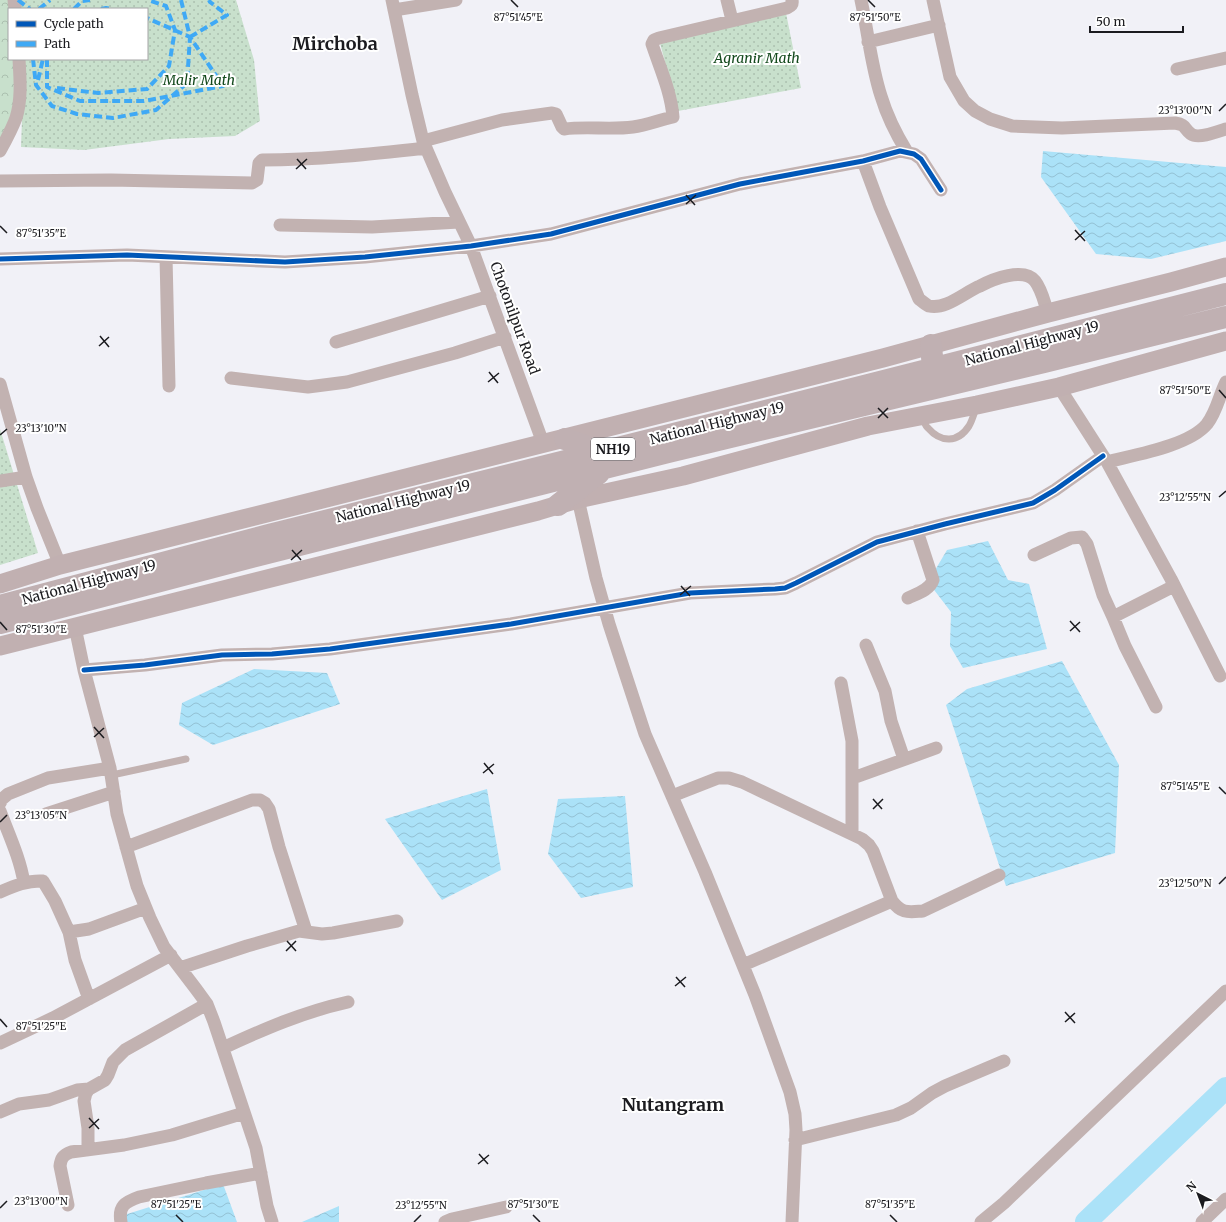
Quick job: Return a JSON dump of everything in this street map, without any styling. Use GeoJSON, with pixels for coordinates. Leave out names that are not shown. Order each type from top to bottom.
{"type":"FeatureCollection","features":[{"type":"Feature","properties":{"kind":"highway","name":"National Highway 19"},"geometry":{"type":"LineString","coordinates":[[0,606],[261,537],[604,460],[933,369],[1226,294]]}},
{"type":"Feature","properties":{"kind":"highway","name":"NH19"},"geometry":{"type":"LineString","coordinates":[[0,623],[236,561],[604,460],[1044,362],[1226,316]]}},
{"type":"Feature","properties":{"kind":"highway"},"geometry":{"type":"LineString","coordinates":[[932,345],[933,369]]}},
{"type":"Feature","properties":{"kind":"highway"},"geometry":{"type":"LineString","coordinates":[[565,439],[604,460],[568,502]]}},
{"type":"Feature","properties":{"kind":"main road"},"geometry":{"type":"LineString","coordinates":[[0,584],[60,565],[543,443],[565,439],[932,345],[1226,267]]}},
{"type":"Feature","properties":{"kind":"main road"},"geometry":{"type":"LineString","coordinates":[[0,646],[531,513],[568,502],[683,476],[868,426],[977,405],[1059,387],[1226,341]]}},
{"type":"Feature","properties":{"kind":"street"},"geometry":{"type":"LineString","coordinates":[[393,5],[456,0]]}},
{"type":"Feature","properties":{"kind":"street"},"geometry":{"type":"LineString","coordinates":[[728,0],[732,20]]}},
{"type":"Feature","properties":{"kind":"street"},"geometry":{"type":"LineString","coordinates":[[0,181],[111,180],[252,183],[257,180],[259,163],[262,160],[334,157],[425,145],[502,120],[552,113],[556,114],[564,129],[633,127],[643,125],[673,117],[670,98],[652,44],[653,42],[659,38],[787,8],[791,6],[792,0]]}},
{"type":"Feature","properties":{"kind":"street"},"geometry":{"type":"LineString","coordinates":[[861,0],[868,42],[881,96],[894,130],[907,152]]}},
{"type":"Feature","properties":{"kind":"street"},"geometry":{"type":"LineString","coordinates":[[933,0],[950,77],[964,101],[975,111],[990,119],[1012,126],[1062,128],[1175,123],[1182,124],[1192,135],[1198,136],[1226,130]]}},
{"type":"Feature","properties":{"kind":"street","name":"Chotonilpur Road"},"geometry":{"type":"LineString","coordinates":[[393,5],[412,95],[425,145],[445,192],[471,246],[543,443]]}},
{"type":"Feature","properties":{"kind":"street"},"geometry":{"type":"LineString","coordinates":[[868,42],[939,25]]}},
{"type":"Feature","properties":{"kind":"street"},"geometry":{"type":"LineString","coordinates":[[1177,69],[1226,58]]}},
{"type":"Feature","properties":{"kind":"street"},"geometry":{"type":"LineString","coordinates":[[0,151],[14,123],[20,103],[19,60]]}},
{"type":"Feature","properties":{"kind":"street"},"geometry":{"type":"LineString","coordinates":[[0,263],[0,259],[127,255],[285,262],[365,257],[471,246],[551,234],[740,184],[863,161],[900,151],[914,154],[921,159],[941,190]]}},
{"type":"Feature","properties":{"kind":"street"},"geometry":{"type":"LineString","coordinates":[[863,161],[880,207],[919,299],[928,306],[941,306],[993,281],[1015,274],[1027,275],[1034,280],[1040,290],[1048,313]]}},
{"type":"Feature","properties":{"kind":"street"},"geometry":{"type":"LineString","coordinates":[[280,225],[372,227],[459,222]]}},
{"type":"Feature","properties":{"kind":"street"},"geometry":{"type":"LineString","coordinates":[[166,257],[170,386]]}},
{"type":"Feature","properties":{"kind":"street"},"geometry":{"type":"LineString","coordinates":[[336,342],[490,296]]}},
{"type":"Feature","properties":{"kind":"street"},"geometry":{"type":"LineString","coordinates":[[231,378],[301,387],[328,385],[347,382],[455,353],[505,337]]}},
{"type":"Feature","properties":{"kind":"street"},"geometry":{"type":"LineString","coordinates":[[84,670],[145,665],[222,655],[272,654],[330,649],[511,624],[690,593],[785,588],[876,542],[1032,503],[1105,459],[1168,446],[1190,437],[1200,431],[1207,424],[1215,411],[1226,382]]}},
{"type":"Feature","properties":{"kind":"street"},"geometry":{"type":"LineString","coordinates":[[0,384],[26,477],[60,565]]}},
{"type":"Feature","properties":{"kind":"street"},"geometry":{"type":"LineString","coordinates":[[1059,387],[1105,459],[1174,586],[1220,676]]}},
{"type":"Feature","properties":{"kind":"street"},"geometry":{"type":"LineString","coordinates":[[0,481],[26,477]]}},
{"type":"Feature","properties":{"kind":"street"},"geometry":{"type":"LineString","coordinates":[[568,502],[605,608],[645,734],[705,872],[743,965],[790,1092],[795,1114],[792,1222]]}},
{"type":"Feature","properties":{"kind":"street"},"geometry":{"type":"LineString","coordinates":[[908,598],[926,589],[933,583],[917,531]]}},
{"type":"Feature","properties":{"kind":"street"},"geometry":{"type":"LineString","coordinates":[[1034,555],[1071,538],[1082,537],[1087,544],[1104,595],[1125,646],[1156,707]]}},
{"type":"Feature","properties":{"kind":"street"},"geometry":{"type":"LineString","coordinates":[[1113,617],[1174,586]]}},
{"type":"Feature","properties":{"kind":"street"},"geometry":{"type":"LineString","coordinates":[[75,627],[84,670],[111,771],[117,814],[137,886],[164,947],[207,1004],[256,1148],[267,1206],[272,1222]]}},
{"type":"Feature","properties":{"kind":"street"},"geometry":{"type":"LineString","coordinates":[[866,645],[885,691],[891,721],[904,759]]}},
{"type":"Feature","properties":{"kind":"street"},"geometry":{"type":"LineString","coordinates":[[841,683],[852,742],[852,834]]}},
{"type":"Feature","properties":{"kind":"street"},"geometry":{"type":"LineString","coordinates":[[853,778],[936,748]]}},
{"type":"Feature","properties":{"kind":"street"},"geometry":{"type":"LineString","coordinates":[[0,803],[8,794],[48,778],[111,771]]}},
{"type":"Feature","properties":{"kind":"street"},"geometry":{"type":"LineString","coordinates":[[672,796],[718,778],[730,778],[742,782],[852,834],[862,839],[873,851],[892,901],[902,911],[910,913],[923,911],[999,875]]}},
{"type":"Feature","properties":{"kind":"street"},"geometry":{"type":"LineString","coordinates":[[46,814],[114,792]]}},
{"type":"Feature","properties":{"kind":"street"},"geometry":{"type":"LineString","coordinates":[[126,847],[252,800],[260,800],[265,803],[269,809],[279,847],[306,931]]}},
{"type":"Feature","properties":{"kind":"street"},"geometry":{"type":"LineString","coordinates":[[0,811],[18,856],[24,883]]}},
{"type":"Feature","properties":{"kind":"street"},"geometry":{"type":"LineString","coordinates":[[0,892],[24,883],[36,880],[43,881],[55,901],[69,932],[75,960],[89,999]]}},
{"type":"Feature","properties":{"kind":"street"},"geometry":{"type":"LineString","coordinates":[[743,965],[892,901]]}},
{"type":"Feature","properties":{"kind":"street"},"geometry":{"type":"LineString","coordinates":[[69,932],[89,929],[146,908]]}},
{"type":"Feature","properties":{"kind":"street"},"geometry":{"type":"LineString","coordinates":[[180,968],[299,931],[312,933],[333,933],[397,921]]}},
{"type":"Feature","properties":{"kind":"street"},"geometry":{"type":"LineString","coordinates":[[0,1043],[53,1018],[171,955]]}},
{"type":"Feature","properties":{"kind":"street"},"geometry":{"type":"LineString","coordinates":[[981,1222],[1004,1203],[1226,991]]}},
{"type":"Feature","properties":{"kind":"street"},"geometry":{"type":"LineString","coordinates":[[223,1048],[264,1029],[296,1017],[324,1007],[348,1002]]}},
{"type":"Feature","properties":{"kind":"street"},"geometry":{"type":"LineString","coordinates":[[0,1112],[20,1104],[49,1100],[77,1090],[89,1089],[105,1080],[113,1062],[125,1050],[207,1004]]}},
{"type":"Feature","properties":{"kind":"street"},"geometry":{"type":"LineString","coordinates":[[795,1140],[896,1115],[911,1108],[945,1086],[1004,1061]]}},
{"type":"Feature","properties":{"kind":"street"},"geometry":{"type":"LineString","coordinates":[[88,1150],[88,1128],[84,1101],[86,1093],[89,1089]]}},
{"type":"Feature","properties":{"kind":"street"},"geometry":{"type":"LineString","coordinates":[[68,1205],[60,1166],[64,1155],[71,1152],[172,1135],[244,1113]]}},
{"type":"Feature","properties":{"kind":"street"},"geometry":{"type":"LineString","coordinates":[[121,1222],[120,1211],[124,1205],[139,1197],[261,1173]]}},
{"type":"Feature","properties":{"kind":"street"},"geometry":{"type":"LineString","coordinates":[[1202,1222],[1226,1199]]}},
{"type":"Feature","properties":{"kind":"street"},"geometry":{"type":"LineString","coordinates":[[444,1222],[506,1207]]}},
{"type":"Feature","properties":{"kind":"lane"},"geometry":{"type":"LineString","coordinates":[[921,415],[927,428],[939,437],[948,439],[956,438],[970,425],[977,405]]}},
{"type":"Feature","properties":{"kind":"lane"},"geometry":{"type":"LineString","coordinates":[[111,771],[186,759]]}},
{"type":"Feature","properties":{"kind":"green space"},"geometry":{"type":"Polygon","coordinates":[[[0,0],[19,0],[10,8],[8,8],[8,60],[17,60],[16,106],[0,155],[0,0]]]}},
{"type":"Feature","properties":{"kind":"green space","name":"Malir Math"},"geometry":{"type":"Polygon","coordinates":[[[10,0],[236,0],[254,60],[260,121],[235,136],[169,139],[84,150],[21,147],[22,119],[16,60],[148,60],[148,8],[11,8],[10,0]]]}},
{"type":"Feature","properties":{"kind":"green space","name":"Agranir Math"},"geometry":{"type":"Polygon","coordinates":[[[786,13],[801,88],[678,111],[660,43],[786,13]]]}},
{"type":"Feature","properties":{"kind":"green space"},"geometry":{"type":"Polygon","coordinates":[[[0,429],[38,553],[0,565],[0,429]]]}},
{"type":"Feature","properties":{"kind":"water"},"geometry":{"type":"Polygon","coordinates":[[[1043,151],[1226,167],[1226,241],[1151,259],[1096,254],[1041,177],[1043,151]]]}},
{"type":"Feature","properties":{"kind":"water"},"geometry":{"type":"Polygon","coordinates":[[[988,541],[1008,580],[1029,584],[1047,649],[963,668],[950,646],[951,612],[928,582],[947,550],[988,541]]]}},
{"type":"Feature","properties":{"kind":"water"},"geometry":{"type":"Polygon","coordinates":[[[1062,661],[1119,765],[1115,853],[1006,886],[946,705],[967,689],[1062,661]]]}},
{"type":"Feature","properties":{"kind":"water"},"geometry":{"type":"Polygon","coordinates":[[[254,669],[327,673],[340,704],[213,745],[179,725],[182,703],[254,669]]]}},
{"type":"Feature","properties":{"kind":"water"},"geometry":{"type":"Polygon","coordinates":[[[487,789],[501,870],[442,900],[385,819],[487,789]]]}},
{"type":"Feature","properties":{"kind":"water"},"geometry":{"type":"Polygon","coordinates":[[[625,796],[633,887],[581,898],[548,854],[558,799],[625,796]]]}},
{"type":"Feature","properties":{"kind":"water"},"geometry":{"type":"Polygon","coordinates":[[[223,1184],[237,1222],[125,1222],[124,1215],[223,1184]]]}},
{"type":"Feature","properties":{"kind":"water"},"geometry":{"type":"Polygon","coordinates":[[[339,1206],[339,1222],[302,1222],[339,1206]]]}},
{"type":"Feature","properties":{"kind":"waterway"},"geometry":{"type":"LineString","coordinates":[[1086,1222],[1226,1088]]}},
{"type":"Feature","properties":{"kind":"marked path"},"geometry":{"type":"LineString","coordinates":[[18,0],[29,8]]}},
{"type":"Feature","properties":{"kind":"marked path"},"geometry":{"type":"LineString","coordinates":[[40,8],[50,0]]}},
{"type":"Feature","properties":{"kind":"marked path"},"geometry":{"type":"LineString","coordinates":[[75,8],[82,1],[90,0]]}},
{"type":"Feature","properties":{"kind":"marked path"},"geometry":{"type":"LineString","coordinates":[[57,88],[98,93],[147,89],[169,66],[175,30],[166,6],[148,0]]}},
{"type":"Feature","properties":{"kind":"marked path"},"geometry":{"type":"LineString","coordinates":[[33,60],[36,85],[52,106],[77,114],[113,118],[156,110],[187,83],[190,37],[181,0]]}},
{"type":"Feature","properties":{"kind":"marked path"},"geometry":{"type":"LineString","coordinates":[[190,37],[227,15],[209,0]]}},
{"type":"Feature","properties":{"kind":"marked path"},"geometry":{"type":"LineString","coordinates":[[47,60],[47,87],[80,101],[144,101],[223,86],[190,37],[148,18]]}},
{"type":"Feature","properties":{"kind":"marked path"},"geometry":{"type":"LineString","coordinates":[[38,80],[43,60]]}},
{"type":"Feature","properties":{"kind":"cycle path"},"geometry":{"type":"LineString","coordinates":[[0,259],[127,255],[285,262],[365,257],[471,246],[551,234],[740,184],[863,161],[900,151],[914,154],[921,159],[941,190]]}},
{"type":"Feature","properties":{"kind":"cycle path"},"geometry":{"type":"LineString","coordinates":[[84,670],[145,665],[222,655],[272,654],[330,649],[511,624],[690,593],[785,588],[877,542],[1033,503],[1055,490],[1103,456]]}},
{"type":"Feature","properties":{"kind":"district","name":"Mirchoba"},"geometry":{"type":"Point","coordinates":[335,44]}},
{"type":"Feature","properties":{"kind":"district","name":"Nutangram"},"geometry":{"type":"Point","coordinates":[673,1105]}}]}
